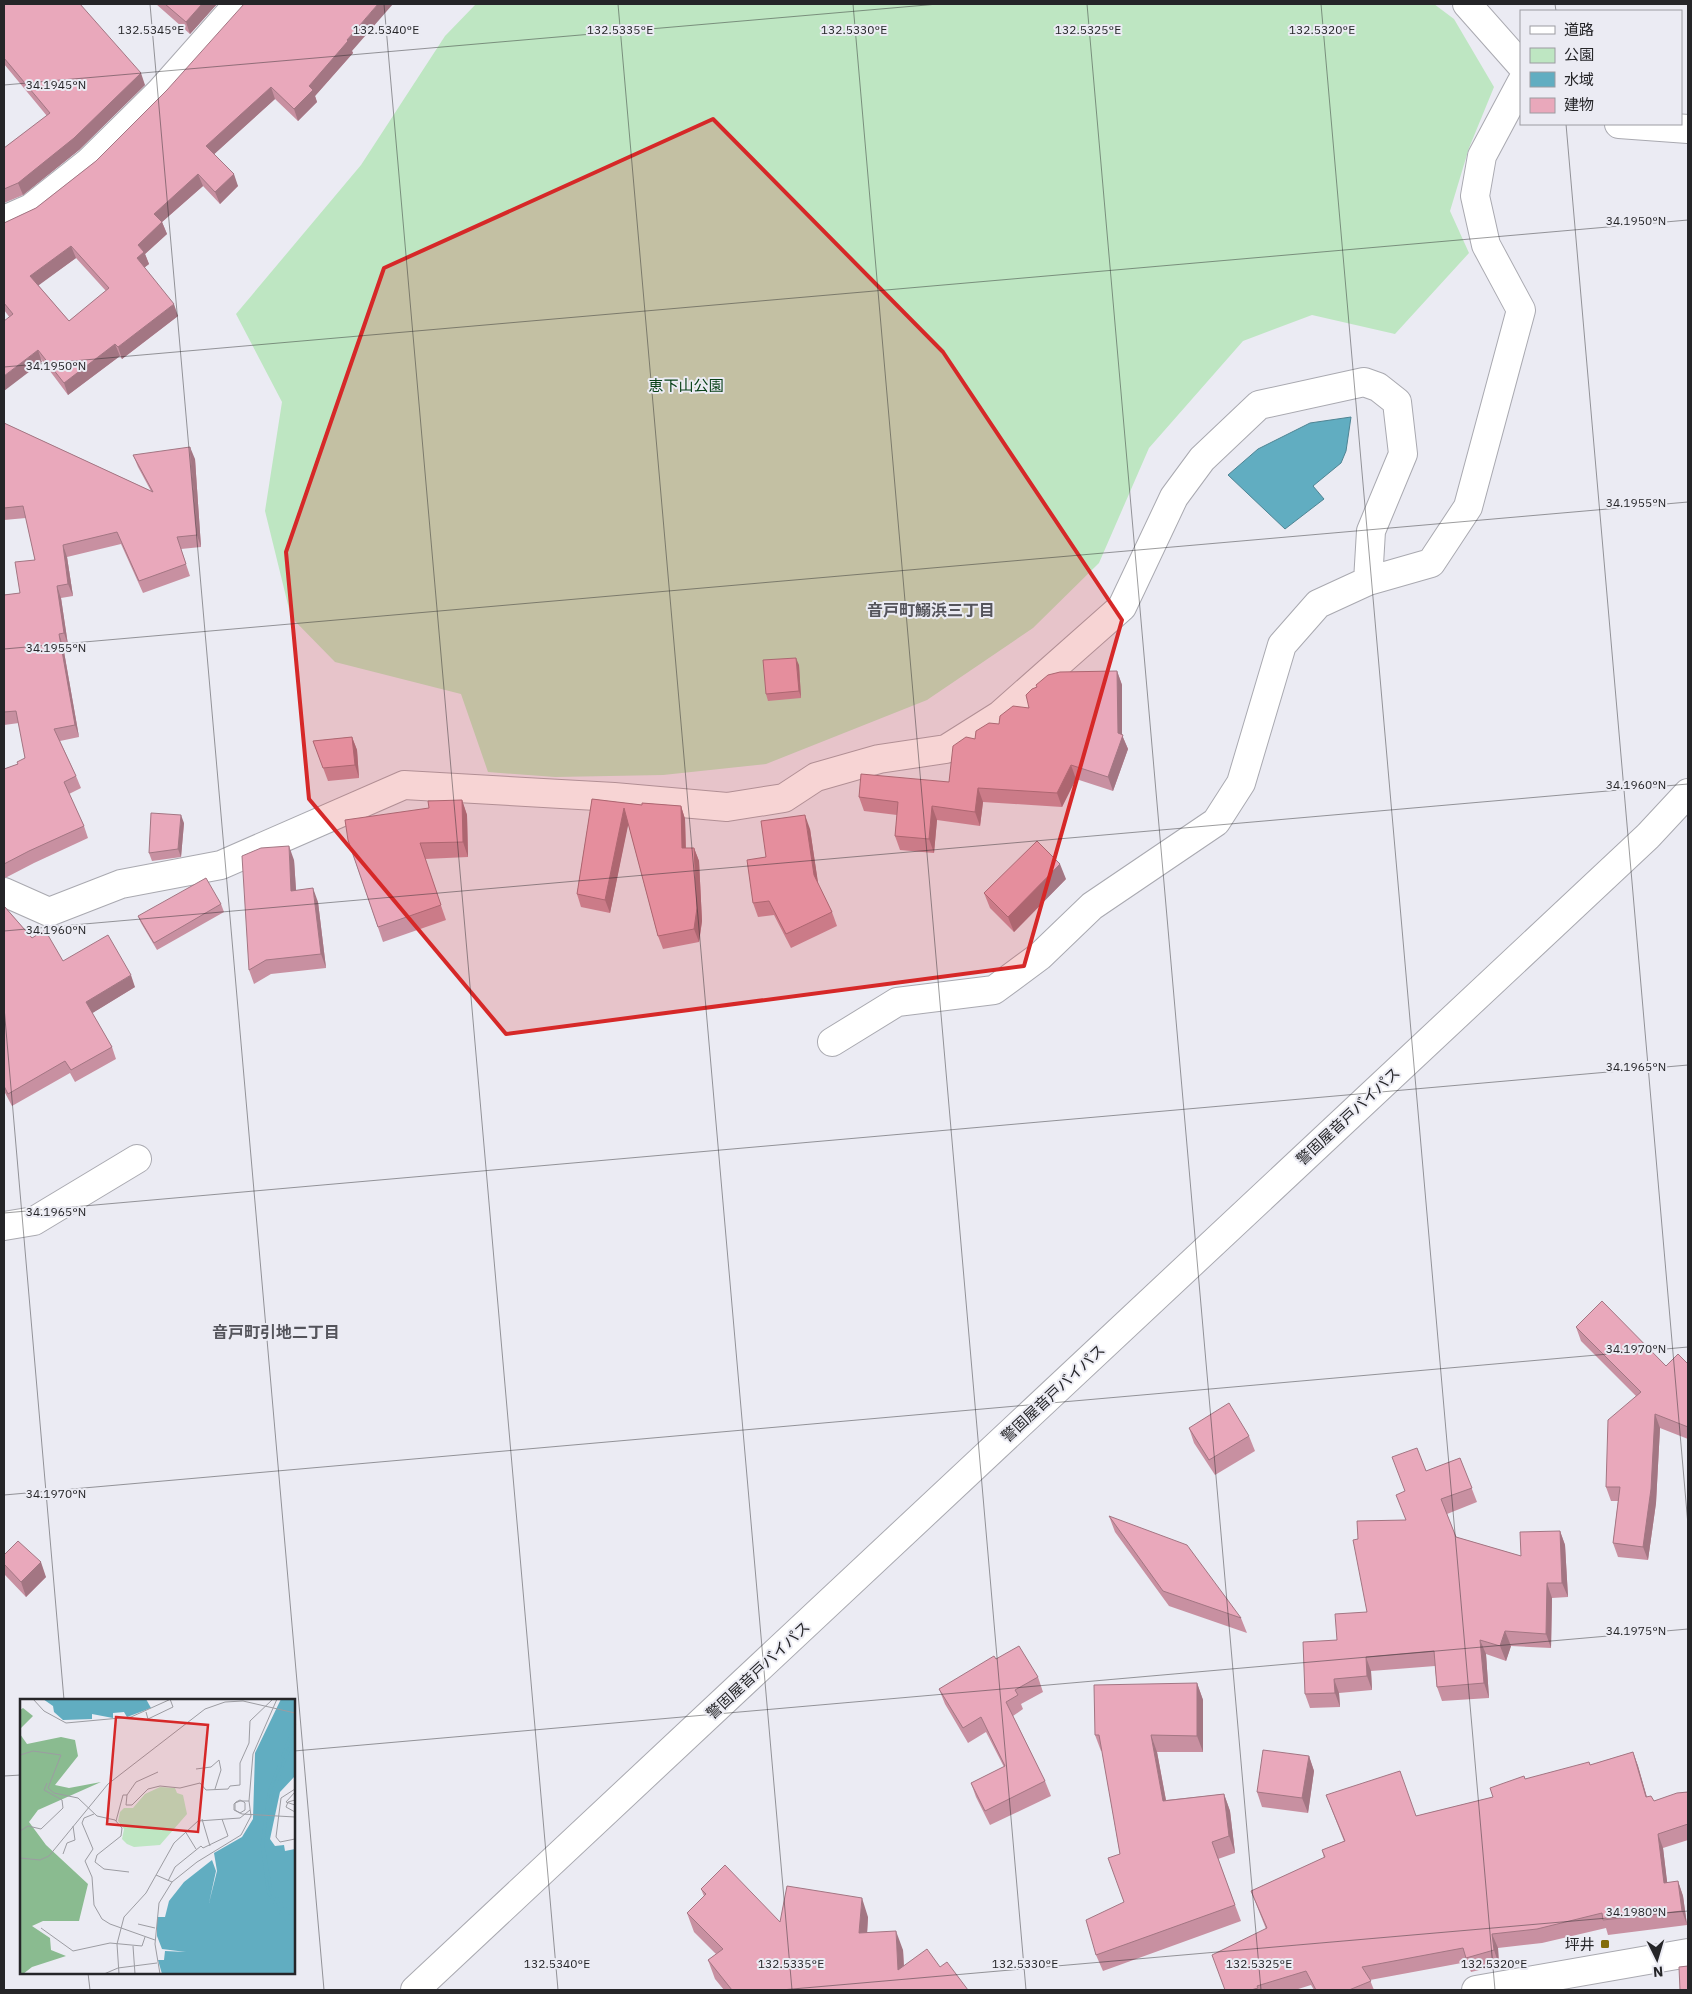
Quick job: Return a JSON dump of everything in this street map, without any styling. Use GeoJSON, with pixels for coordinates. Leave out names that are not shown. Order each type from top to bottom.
{"type":"FeatureCollection","features":[{"type":"Feature","properties":{"kind":"main road"},"geometry":{"type":"LineString","coordinates":[[4,220],[31,208],[89,162],[160,92],[236,4]]}},
{"type":"Feature","properties":{"kind":"main road"},"geometry":{"type":"LineString","coordinates":[[1467,4],[1520,64]]}},
{"type":"Feature","properties":{"kind":"main road"},"geometry":{"type":"LineString","coordinates":[[832,1042],[897,1002],[994,990],[1040,956],[1092,906],[1216,822],[1241,783],[1282,645],[1318,604],[1368,580],[1431,563],[1468,507],[1521,310],[1486,246],[1475,196],[1482,156],[1520,85]]}},
{"type":"Feature","properties":{"kind":"main road"},"geometry":{"type":"LineString","coordinates":[[1633,125],[1688,129]]}},
{"type":"Feature","properties":{"kind":"main road"},"geometry":{"type":"LineString","coordinates":[[4,892],[49,912],[121,884],[221,865],[404,786],[614,798],[727,807],[784,798],[816,777],[879,759],[946,749],[1000,715],[1122,606],[1174,497],[1202,459],[1259,405],[1364,382],[1378,387],[1397,402],[1404,454],[1371,531],[1368,580]]}},
{"type":"Feature","properties":{"kind":"main road","name":"警固屋音戸バイパス"},"geometry":{"type":"LineString","coordinates":[[415,1990],[1648,836],[1688,793]]}},
{"type":"Feature","properties":{"kind":"main road"},"geometry":{"type":"LineString","coordinates":[[4,1226],[34,1221],[137,1159]]}},
{"type":"Feature","properties":{"kind":"main road"},"geometry":{"type":"LineString","coordinates":[[1476,1990],[1688,1953]]}},
{"type":"Feature","properties":{"kind":"highlighted area"},"geometry":{"type":"Polygon","coordinates":[[[713,119],[943,352],[1122,620],[1024,966],[506,1034],[309,799],[286,552],[384,268],[713,119]]]}},
{"type":"Feature","properties":{"kind":"green space","name":"恵下山公園"},"geometry":{"type":"Polygon","coordinates":[[[476,4],[1434,4],[1454,19],[1494,87],[1469,148],[1450,211],[1469,253],[1395,334],[1312,315],[1243,341],[1149,448],[1099,563],[1033,628],[927,700],[766,764],[663,775],[555,777],[488,772],[461,694],[335,662],[291,617],[265,511],[282,402],[236,314],[361,165],[445,36],[476,4]]]}},
{"type":"Feature","properties":{"kind":"water"},"geometry":{"type":"Polygon","coordinates":[[[1351,417],[1346,451],[1341,463],[1313,486],[1324,499],[1285,529],[1228,475],[1258,449],[1310,423],[1351,417]]]}},
{"type":"Feature","properties":{"kind":"building"},"geometry":{"type":"Polygon","coordinates":[[[4,4],[80,4],[141,73],[74,138],[18,183],[4,189],[4,148],[50,113],[4,58],[4,4]]]}},
{"type":"Feature","properties":{"kind":"building"},"geometry":{"type":"Polygon","coordinates":[[[165,4],[202,4],[186,22],[165,4]]]}},
{"type":"Feature","properties":{"kind":"building"},"geometry":{"type":"Polygon","coordinates":[[[244,4],[378,4],[309,86],[313,90],[294,109],[271,87],[206,146],[234,174],[215,192],[198,174],[154,214],[162,222],[138,245],[144,252],[137,258],[174,304],[118,347],[115,344],[64,383],[38,350],[4,376],[4,321],[13,314],[4,303],[4,223],[36,208],[96,161],[167,90],[244,4]],[[71,246],[30,276],[69,321],[109,288],[71,246]]]}},
{"type":"Feature","properties":{"kind":"building"},"geometry":{"type":"Polygon","coordinates":[[[4,423],[153,492],[133,455],[190,447],[197,535],[177,537],[186,564],[139,581],[117,532],[63,545],[68,584],[57,586],[64,633],[59,634],[75,725],[54,729],[76,776],[64,782],[84,826],[4,864],[4,769],[18,764],[17,762],[25,758],[16,711],[4,712],[4,595],[20,593],[15,562],[35,560],[23,506],[4,508],[4,423]]]}},
{"type":"Feature","properties":{"kind":"building"},"geometry":{"type":"Polygon","coordinates":[[[796,658],[799,691],[766,694],[763,660],[796,658]]]}},
{"type":"Feature","properties":{"kind":"building"},"geometry":{"type":"Polygon","coordinates":[[[1117,671],[1118,733],[1123,735],[1108,777],[1071,765],[1057,793],[978,788],[975,812],[932,806],[929,839],[895,836],[898,802],[859,797],[861,774],[949,782],[953,746],[966,737],[975,739],[976,731],[989,723],[999,724],[1000,716],[1013,706],[1029,708],[1026,695],[1048,675],[1060,672],[1117,671]]]}},
{"type":"Feature","properties":{"kind":"building"},"geometry":{"type":"Polygon","coordinates":[[[352,737],[355,765],[323,768],[313,741],[352,737]]]}},
{"type":"Feature","properties":{"kind":"building"},"geometry":{"type":"Polygon","coordinates":[[[592,799],[642,805],[642,803],[681,806],[682,848],[694,848],[697,908],[694,929],[658,936],[624,808],[605,900],[577,894],[592,799]]]}},
{"type":"Feature","properties":{"kind":"building"},"geometry":{"type":"Polygon","coordinates":[[[462,800],[463,842],[420,843],[441,905],[378,927],[348,840],[345,820],[429,808],[428,801],[462,800]]]}},
{"type":"Feature","properties":{"kind":"building"},"geometry":{"type":"Polygon","coordinates":[[[151,813],[181,815],[178,849],[149,853],[151,813]]]}},
{"type":"Feature","properties":{"kind":"building"},"geometry":{"type":"Polygon","coordinates":[[[805,815],[814,875],[832,912],[786,934],[769,901],[753,903],[747,860],[766,857],[761,821],[805,815]]]}},
{"type":"Feature","properties":{"kind":"building"},"geometry":{"type":"Polygon","coordinates":[[[1037,841],[1060,864],[1008,917],[984,893],[1037,841]]]}},
{"type":"Feature","properties":{"kind":"building"},"geometry":{"type":"Polygon","coordinates":[[[289,846],[291,891],[313,888],[321,954],[266,960],[249,970],[242,856],[261,848],[289,846]]]}},
{"type":"Feature","properties":{"kind":"building"},"geometry":{"type":"Polygon","coordinates":[[[206,878],[221,904],[154,943],[138,916],[206,878]]]}},
{"type":"Feature","properties":{"kind":"building"},"geometry":{"type":"Polygon","coordinates":[[[4,906],[32,938],[45,930],[63,961],[108,935],[131,975],[86,1002],[112,1047],[71,1070],[65,1061],[8,1094],[4,1086],[4,906]]]}},
{"type":"Feature","properties":{"kind":"building"},"geometry":{"type":"Polygon","coordinates":[[[1602,1301],[1666,1366],[1678,1354],[1687,1363],[1688,1361],[1688,1427],[1655,1414],[1651,1489],[1643,1547],[1613,1543],[1620,1487],[1606,1487],[1608,1420],[1641,1392],[1576,1327],[1602,1301]]]}},
{"type":"Feature","properties":{"kind":"building"},"geometry":{"type":"Polygon","coordinates":[[[1229,1403],[1249,1436],[1209,1460],[1189,1428],[1229,1403]]]}},
{"type":"Feature","properties":{"kind":"building"},"geometry":{"type":"Polygon","coordinates":[[[1417,1448],[1426,1471],[1460,1458],[1472,1488],[1441,1499],[1456,1537],[1521,1556],[1520,1532],[1560,1531],[1562,1583],[1547,1583],[1546,1634],[1505,1631],[1500,1646],[1480,1640],[1484,1683],[1437,1687],[1434,1651],[1366,1657],[1367,1676],[1334,1679],[1335,1693],[1305,1694],[1303,1642],[1337,1640],[1335,1614],[1367,1612],[1353,1540],[1358,1539],[1357,1521],[1406,1520],[1396,1495],[1405,1491],[1392,1457],[1417,1448]]]}},
{"type":"Feature","properties":{"kind":"building"},"geometry":{"type":"Polygon","coordinates":[[[1109,1516],[1187,1545],[1241,1618],[1163,1591],[1109,1516]]]}},
{"type":"Feature","properties":{"kind":"building"},"geometry":{"type":"Polygon","coordinates":[[[18,1541],[41,1562],[21,1582],[4,1564],[4,1555],[18,1541]]]}},
{"type":"Feature","properties":{"kind":"building"},"geometry":{"type":"Polygon","coordinates":[[[1019,1646],[1038,1677],[1015,1690],[1018,1695],[1006,1702],[1045,1781],[985,1811],[971,1783],[1005,1766],[981,1717],[963,1728],[939,1689],[994,1656],[996,1659],[1019,1646]]]}},
{"type":"Feature","properties":{"kind":"building"},"geometry":{"type":"Polygon","coordinates":[[[1197,1683],[1197,1736],[1151,1735],[1163,1801],[1224,1794],[1229,1836],[1212,1842],[1235,1905],[1096,1955],[1086,1920],[1124,1902],[1108,1858],[1120,1854],[1099,1735],[1095,1735],[1094,1685],[1197,1683]]]}},
{"type":"Feature","properties":{"kind":"building"},"geometry":{"type":"Polygon","coordinates":[[[1263,1750],[1309,1756],[1302,1798],[1257,1792],[1263,1750]]]}},
{"type":"Feature","properties":{"kind":"building"},"geometry":{"type":"Polygon","coordinates":[[[1633,1752],[1646,1797],[1651,1796],[1654,1801],[1677,1793],[1688,1792],[1688,1824],[1658,1834],[1664,1883],[1678,1881],[1682,1911],[1603,1920],[1602,1913],[1537,1929],[1492,1934],[1494,1950],[1466,1958],[1463,1948],[1362,1967],[1371,1981],[1349,1990],[1316,1990],[1306,1971],[1257,1986],[1258,1988],[1251,1990],[1225,1990],[1212,1955],[1267,1928],[1251,1891],[1325,1857],[1322,1850],[1345,1841],[1326,1795],[1400,1771],[1416,1816],[1493,1797],[1490,1788],[1524,1776],[1525,1779],[1589,1762],[1590,1765],[1633,1752]]]}},
{"type":"Feature","properties":{"kind":"building"},"geometry":{"type":"Polygon","coordinates":[[[725,1865],[780,1922],[787,1886],[862,1898],[859,1933],[896,1931],[898,1970],[927,1949],[940,1967],[947,1962],[968,1990],[732,1990],[708,1960],[723,1949],[687,1913],[706,1894],[701,1889],[725,1865]]]}},
{"type":"Feature","properties":{"kind":"building"},"geometry":{"type":"Polygon","coordinates":[[[1688,1966],[1688,1990],[1680,1990],[1679,1967],[1688,1966]]]}},
{"type":"Feature","properties":{"kind":"place","name":"坪井"},"geometry":{"type":"Point","coordinates":[1605,1944]}},
{"type":"Feature","properties":{"kind":"district","name":"音戸町鰯浜三丁目"},"geometry":{"type":"Point","coordinates":[931,610]}},
{"type":"Feature","properties":{"kind":"district","name":"音戸町引地二丁目"},"geometry":{"type":"Point","coordinates":[276,1332]}}]}
